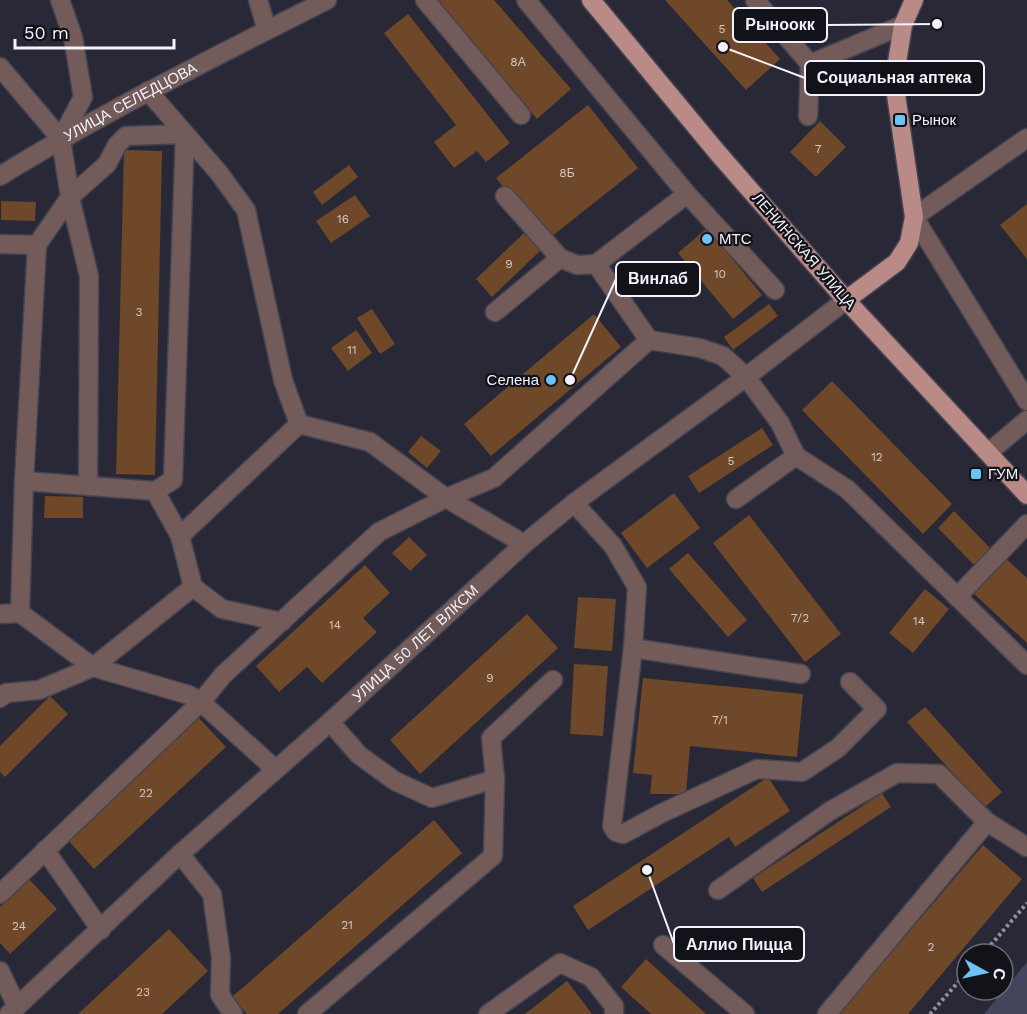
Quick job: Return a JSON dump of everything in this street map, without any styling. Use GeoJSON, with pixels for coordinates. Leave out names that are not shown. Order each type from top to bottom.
{"type":"FeatureCollection","features":[{"type":"Feature","properties":{"kind":"main road","name":"ЛЕНИНСКАЯ УЛИЦА"},"geometry":{"type":"LineString","coordinates":[[591,0],[717,152],[846,300],[1027,495]]}},
{"type":"Feature","properties":{"kind":"main road"},"geometry":{"type":"LineString","coordinates":[[846,300],[897,262],[909,243],[914,217],[894,81],[903,25],[914,0]]}},
{"type":"Feature","properties":{"kind":"street"},"geometry":{"type":"LineString","coordinates":[[60,0],[72,38],[83,97],[61,139]]}},
{"type":"Feature","properties":{"kind":"street"},"geometry":{"type":"LineString","coordinates":[[258,0],[267,30]]}},
{"type":"Feature","properties":{"kind":"street","name":"УЛИЦА СЕЛЕДЦОВА"},"geometry":{"type":"LineString","coordinates":[[0,176],[148,91],[327,0]]}},
{"type":"Feature","properties":{"kind":"street"},"geometry":{"type":"LineString","coordinates":[[425,0],[521,115]]}},
{"type":"Feature","properties":{"kind":"street"},"geometry":{"type":"LineString","coordinates":[[526,0],[687,194],[775,290]]}},
{"type":"Feature","properties":{"kind":"street"},"geometry":{"type":"LineString","coordinates":[[755,0],[810,64],[808,116]]}},
{"type":"Feature","properties":{"kind":"street"},"geometry":{"type":"LineString","coordinates":[[810,64],[903,25]]}},
{"type":"Feature","properties":{"kind":"street"},"geometry":{"type":"LineString","coordinates":[[2,72],[61,139],[70,196],[88,276],[88,486]]}},
{"type":"Feature","properties":{"kind":"street"},"geometry":{"type":"LineString","coordinates":[[148,91],[219,172],[246,210],[283,380],[299,424]]}},
{"type":"Feature","properties":{"kind":"street"},"geometry":{"type":"LineString","coordinates":[[20,613],[24,481],[37,245],[70,196],[107,164],[117,145],[126,136],[185,134]]}},
{"type":"Feature","properties":{"kind":"street"},"geometry":{"type":"LineString","coordinates":[[24,481],[155,491],[173,480],[185,134]]}},
{"type":"Feature","properties":{"kind":"street"},"geometry":{"type":"LineString","coordinates":[[1027,138],[914,217],[1027,401]]}},
{"type":"Feature","properties":{"kind":"street"},"geometry":{"type":"LineString","coordinates":[[505,196],[560,258],[577,265],[597,264],[687,194]]}},
{"type":"Feature","properties":{"kind":"street"},"geometry":{"type":"LineString","coordinates":[[0,244],[37,245]]}},
{"type":"Feature","properties":{"kind":"street"},"geometry":{"type":"LineString","coordinates":[[495,312],[560,258]]}},
{"type":"Feature","properties":{"kind":"street"},"geometry":{"type":"LineString","coordinates":[[597,264],[649,340],[700,348],[723,356],[746,377],[780,423],[796,456],[847,489],[1027,665]]}},
{"type":"Feature","properties":{"kind":"street","name":"УЛИЦА 50 ЛЕТ ВЛКСМ"},"geometry":{"type":"LineString","coordinates":[[13,1010],[180,855],[330,722],[524,544],[574,503],[746,377],[846,300]]}},
{"type":"Feature","properties":{"kind":"street"},"geometry":{"type":"LineString","coordinates":[[0,894],[201,702],[223,675],[379,532],[446,498],[494,478],[649,340]]}},
{"type":"Feature","properties":{"kind":"street"},"geometry":{"type":"LineString","coordinates":[[988,453],[1027,420]]}},
{"type":"Feature","properties":{"kind":"street"},"geometry":{"type":"LineString","coordinates":[[299,424],[370,442],[446,498],[524,544]]}},
{"type":"Feature","properties":{"kind":"street"},"geometry":{"type":"LineString","coordinates":[[180,536],[299,424]]}},
{"type":"Feature","properties":{"kind":"street"},"geometry":{"type":"LineString","coordinates":[[736,499],[796,456]]}},
{"type":"Feature","properties":{"kind":"street"},"geometry":{"type":"LineString","coordinates":[[155,491],[180,536],[193,586],[222,609],[282,621]]}},
{"type":"Feature","properties":{"kind":"street"},"geometry":{"type":"LineString","coordinates":[[574,503],[613,546],[637,587],[633,648],[612,826],[616,832],[623,834],[662,813],[757,770],[801,772],[838,748],[877,709],[850,682]]}},
{"type":"Feature","properties":{"kind":"street"},"geometry":{"type":"LineString","coordinates":[[957,597],[1027,524]]}},
{"type":"Feature","properties":{"kind":"street"},"geometry":{"type":"LineString","coordinates":[[0,698],[6,693],[39,690],[93,667],[193,586]]}},
{"type":"Feature","properties":{"kind":"street"},"geometry":{"type":"LineString","coordinates":[[0,614],[20,613],[93,667],[189,695],[201,702],[275,769]]}},
{"type":"Feature","properties":{"kind":"street"},"geometry":{"type":"LineString","coordinates":[[633,648],[801,674]]}},
{"type":"Feature","properties":{"kind":"street"},"geometry":{"type":"LineString","coordinates":[[307,1014],[493,856],[495,778],[491,738],[553,680]]}},
{"type":"Feature","properties":{"kind":"street"},"geometry":{"type":"LineString","coordinates":[[330,722],[359,755],[395,781],[432,798],[495,778]]}},
{"type":"Feature","properties":{"kind":"street"},"geometry":{"type":"LineString","coordinates":[[718,890],[830,812],[897,773],[939,774],[987,822],[1027,847]]}},
{"type":"Feature","properties":{"kind":"street"},"geometry":{"type":"LineString","coordinates":[[826,1014],[987,822]]}},
{"type":"Feature","properties":{"kind":"street"},"geometry":{"type":"LineString","coordinates":[[45,850],[101,930]]}},
{"type":"Feature","properties":{"kind":"street"},"geometry":{"type":"LineString","coordinates":[[180,855],[212,894],[221,958],[220,995],[233,1014]]}},
{"type":"Feature","properties":{"kind":"street"},"geometry":{"type":"LineString","coordinates":[[663,945],[745,1014]]}},
{"type":"Feature","properties":{"kind":"street"},"geometry":{"type":"LineString","coordinates":[[488,1014],[560,963],[591,977],[614,1006],[614,1014]]}},
{"type":"Feature","properties":{"kind":"street"},"geometry":{"type":"LineString","coordinates":[[0,971],[13,1010]]}},
{"type":"Feature","properties":{"kind":"path"},"geometry":{"type":"LineString","coordinates":[[993,942],[1027,903]]}},
{"type":"Feature","properties":{"kind":"path"},"geometry":{"type":"LineString","coordinates":[[930,1014],[955,986]]}},
{"type":"Feature","properties":{"kind":"shaded area"},"geometry":{"type":"Polygon","coordinates":[[[1027,962],[1027,1014],[984,1014],[994,1002],[1015,1002],[1015,977],[1027,962]]]}},
{"type":"Feature","properties":{"kind":"building"},"geometry":{"type":"Polygon","coordinates":[[[434,0],[494,0],[571,89],[537,119],[434,0]]]}},
{"type":"Feature","properties":{"kind":"building"},"geometry":{"type":"Polygon","coordinates":[[[665,0],[727,0],[780,59],[746,90],[665,0]]]}},
{"type":"Feature","properties":{"kind":"building"},"geometry":{"type":"Polygon","coordinates":[[[408,14],[510,143],[486,162],[477,151],[454,168],[434,142],[456,125],[384,33],[408,14]]]}},
{"type":"Feature","properties":{"kind":"building"},"geometry":{"type":"Polygon","coordinates":[[[588,105],[638,168],[546,241],[496,178],[588,105]]]}},
{"type":"Feature","properties":{"kind":"building"},"geometry":{"type":"Polygon","coordinates":[[[820,121],[846,147],[816,177],[790,152],[820,121]]]}},
{"type":"Feature","properties":{"kind":"building"},"geometry":{"type":"Polygon","coordinates":[[[124,150],[162,151],[155,475],[116,474],[124,150]]]}},
{"type":"Feature","properties":{"kind":"building"},"geometry":{"type":"Polygon","coordinates":[[[349,165],[358,177],[322,205],[313,192],[349,165]]]}},
{"type":"Feature","properties":{"kind":"building"},"geometry":{"type":"Polygon","coordinates":[[[355,195],[370,216],[331,243],[316,221],[355,195]]]}},
{"type":"Feature","properties":{"kind":"building"},"geometry":{"type":"Polygon","coordinates":[[[1,201],[36,202],[35,221],[1,220],[1,201]]]}},
{"type":"Feature","properties":{"kind":"building"},"geometry":{"type":"Polygon","coordinates":[[[1027,204],[1027,259],[1000,225],[1027,204]]]}},
{"type":"Feature","properties":{"kind":"building"},"geometry":{"type":"Polygon","coordinates":[[[707,228],[762,295],[733,319],[678,253],[707,228]]]}},
{"type":"Feature","properties":{"kind":"building"},"geometry":{"type":"Polygon","coordinates":[[[526,231],[543,248],[492,297],[476,279],[526,231]]]}},
{"type":"Feature","properties":{"kind":"building"},"geometry":{"type":"Polygon","coordinates":[[[769,304],[778,316],[733,350],[724,337],[769,304]]]}},
{"type":"Feature","properties":{"kind":"building"},"geometry":{"type":"Polygon","coordinates":[[[372,309],[395,344],[380,354],[357,318],[372,309]]]}},
{"type":"Feature","properties":{"kind":"building"},"geometry":{"type":"Polygon","coordinates":[[[594,314],[621,347],[491,456],[464,424],[594,314]]]}},
{"type":"Feature","properties":{"kind":"building"},"geometry":{"type":"Polygon","coordinates":[[[356,330],[372,353],[348,371],[331,348],[356,330]]]}},
{"type":"Feature","properties":{"kind":"building"},"geometry":{"type":"Polygon","coordinates":[[[832,381],[952,504],[923,534],[802,410],[832,381]]]}},
{"type":"Feature","properties":{"kind":"building"},"geometry":{"type":"Polygon","coordinates":[[[762,428],[773,445],[699,493],[688,476],[762,428]]]}},
{"type":"Feature","properties":{"kind":"building"},"geometry":{"type":"Polygon","coordinates":[[[421,436],[441,451],[427,468],[408,452],[421,436]]]}},
{"type":"Feature","properties":{"kind":"building"},"geometry":{"type":"Polygon","coordinates":[[[674,493],[700,528],[647,568],[621,533],[674,493]]]}},
{"type":"Feature","properties":{"kind":"building"},"geometry":{"type":"Polygon","coordinates":[[[45,496],[83,497],[83,518],[44,518],[45,496]]]}},
{"type":"Feature","properties":{"kind":"building"},"geometry":{"type":"Polygon","coordinates":[[[954,511],[994,552],[977,568],[938,528],[954,511]]]}},
{"type":"Feature","properties":{"kind":"building"},"geometry":{"type":"Polygon","coordinates":[[[749,515],[841,634],[805,662],[713,543],[749,515]]]}},
{"type":"Feature","properties":{"kind":"building"},"geometry":{"type":"Polygon","coordinates":[[[409,537],[427,555],[410,571],[392,553],[409,537]]]}},
{"type":"Feature","properties":{"kind":"building"},"geometry":{"type":"Polygon","coordinates":[[[688,553],[747,620],[728,637],[669,569],[688,553]]]}},
{"type":"Feature","properties":{"kind":"building"},"geometry":{"type":"Polygon","coordinates":[[[1004,557],[1027,578],[1027,643],[972,592],[1004,557]]]}},
{"type":"Feature","properties":{"kind":"building"},"geometry":{"type":"Polygon","coordinates":[[[365,565],[390,593],[363,618],[377,632],[322,683],[307,667],[279,692],[256,666],[365,565]]]}},
{"type":"Feature","properties":{"kind":"building"},"geometry":{"type":"Polygon","coordinates":[[[925,589],[949,609],[913,653],[889,633],[925,589]]]}},
{"type":"Feature","properties":{"kind":"building"},"geometry":{"type":"Polygon","coordinates":[[[578,597],[616,599],[612,651],[574,648],[578,597]]]}},
{"type":"Feature","properties":{"kind":"building"},"geometry":{"type":"Polygon","coordinates":[[[527,614],[558,648],[420,774],[390,740],[527,614]]]}},
{"type":"Feature","properties":{"kind":"building"},"geometry":{"type":"Polygon","coordinates":[[[574,664],[608,666],[603,736],[570,734],[574,664]]]}},
{"type":"Feature","properties":{"kind":"building"},"geometry":{"type":"Polygon","coordinates":[[[643,678],[803,694],[797,757],[690,746],[686,794],[650,794],[652,775],[633,773],[643,678]]]}},
{"type":"Feature","properties":{"kind":"building"},"geometry":{"type":"Polygon","coordinates":[[[50,696],[68,714],[5,777],[0,772],[0,746],[50,696]]]}},
{"type":"Feature","properties":{"kind":"building"},"geometry":{"type":"Polygon","coordinates":[[[925,707],[1002,792],[984,808],[907,722],[925,707]]]}},
{"type":"Feature","properties":{"kind":"building"},"geometry":{"type":"Polygon","coordinates":[[[198,717],[226,747],[94,869],[67,839],[198,717]]]}},
{"type":"Feature","properties":{"kind":"building"},"geometry":{"type":"Polygon","coordinates":[[[768,777],[790,811],[735,847],[729,837],[588,930],[573,906],[768,777]]]}},
{"type":"Feature","properties":{"kind":"building"},"geometry":{"type":"Polygon","coordinates":[[[882,793],[891,807],[762,892],[753,878],[882,793]]]}},
{"type":"Feature","properties":{"kind":"building"},"geometry":{"type":"Polygon","coordinates":[[[434,820],[462,853],[278,1014],[247,1014],[232,997],[434,820]]]}},
{"type":"Feature","properties":{"kind":"building"},"geometry":{"type":"Polygon","coordinates":[[[983,845],[1022,879],[969,942],[955,942],[955,958],[908,1014],[839,1014],[983,845]]]}},
{"type":"Feature","properties":{"kind":"building"},"geometry":{"type":"Polygon","coordinates":[[[29,879],[57,909],[10,954],[0,943],[0,907],[29,879]]]}},
{"type":"Feature","properties":{"kind":"building"},"geometry":{"type":"Polygon","coordinates":[[[169,929],[208,971],[162,1014],[78,1014],[169,929]]]}},
{"type":"Feature","properties":{"kind":"building"},"geometry":{"type":"Polygon","coordinates":[[[646,959],[706,1014],[651,1014],[621,987],[646,959]]]}},
{"type":"Feature","properties":{"kind":"building"},"geometry":{"type":"Polygon","coordinates":[[[567,981],[592,1014],[525,1014],[567,981]]]}},
{"type":"Feature","properties":{"kind":"place","name":"Рыноокк"},"geometry":{"type":"Point","coordinates":[937,24]}},
{"type":"Feature","properties":{"kind":"place","name":"Социальная аптека"},"geometry":{"type":"Point","coordinates":[723,47]}},
{"type":"Feature","properties":{"kind":"place","name":"Рынок"},"geometry":{"type":"Point","coordinates":[900,120]}},
{"type":"Feature","properties":{"kind":"place","name":"МТС"},"geometry":{"type":"Point","coordinates":[707,239]}},
{"type":"Feature","properties":{"kind":"place","name":"Селена"},"geometry":{"type":"Point","coordinates":[551,380]}},
{"type":"Feature","properties":{"kind":"place","name":"Винлаб"},"geometry":{"type":"Point","coordinates":[570,380]}},
{"type":"Feature","properties":{"kind":"place","name":"ГУМ"},"geometry":{"type":"Point","coordinates":[976,474]}},
{"type":"Feature","properties":{"kind":"place","name":"Аллио Пицца"},"geometry":{"type":"Point","coordinates":[647,870]}}]}
